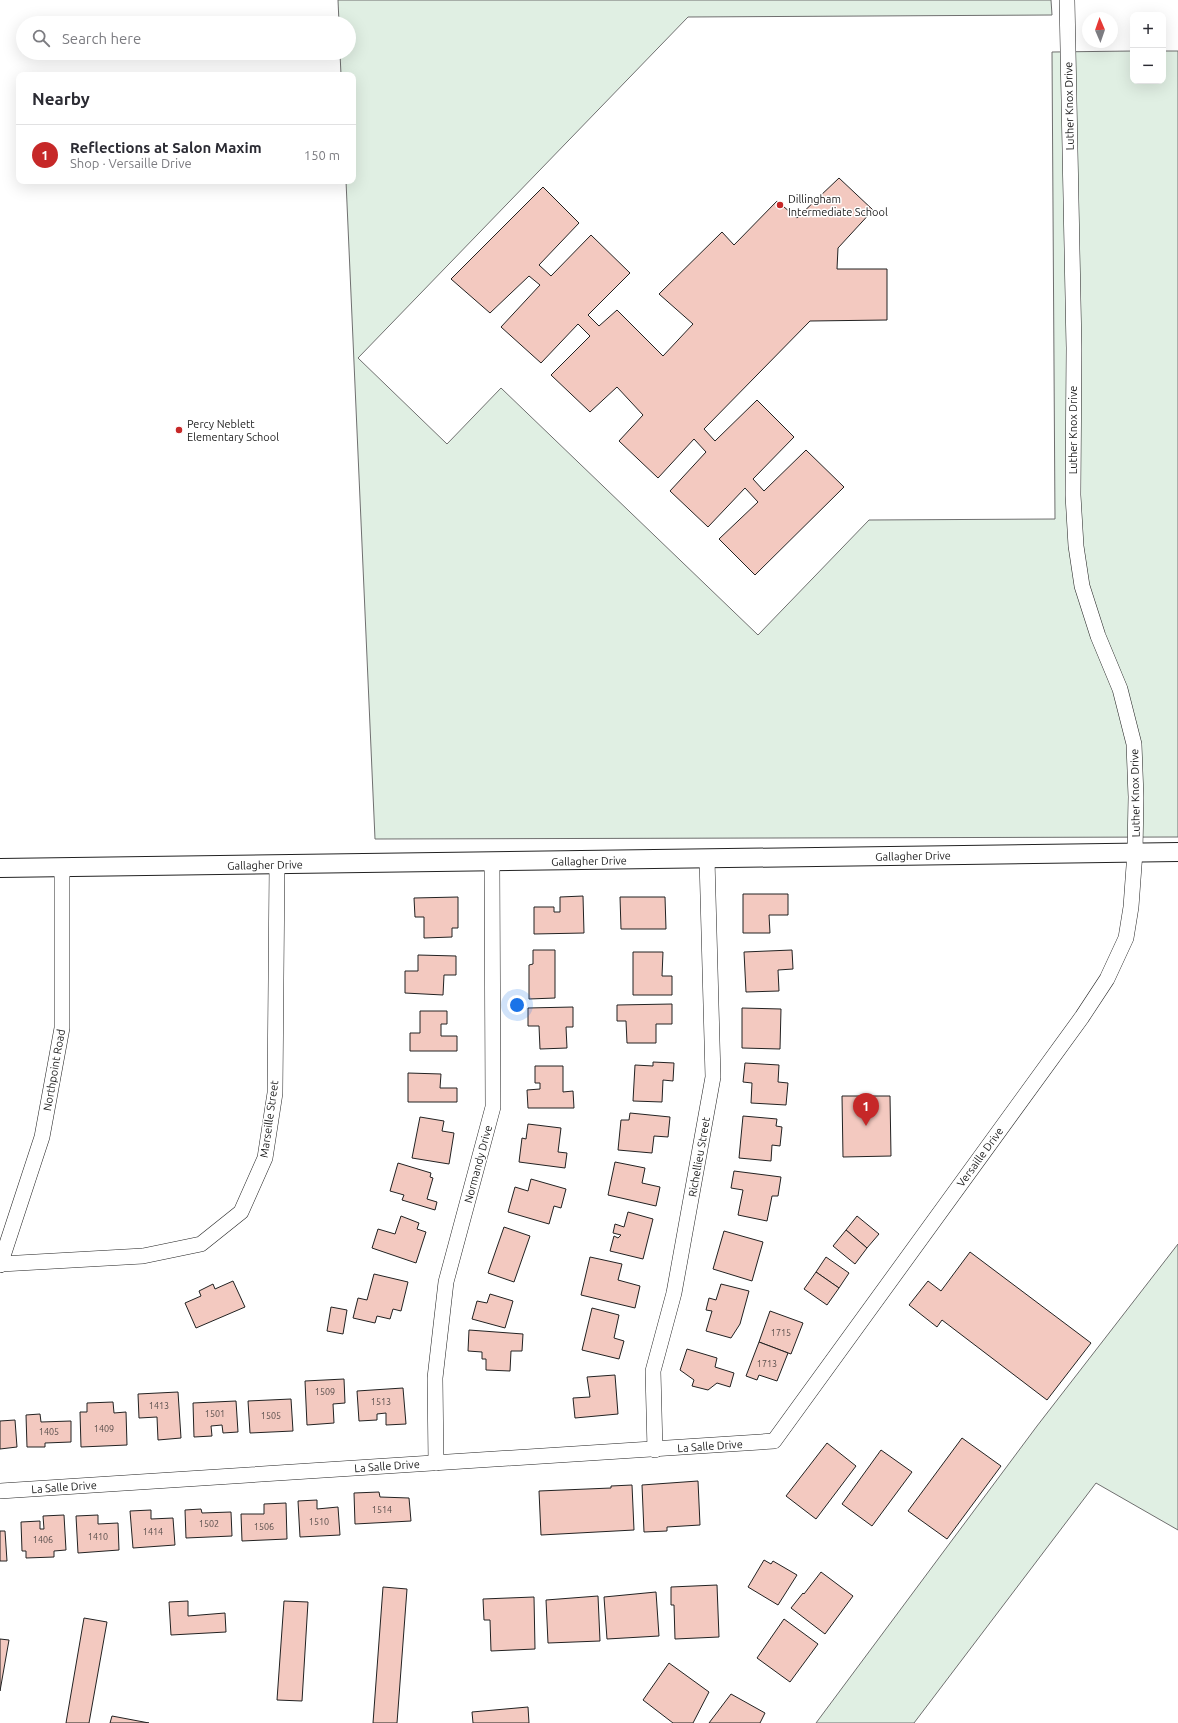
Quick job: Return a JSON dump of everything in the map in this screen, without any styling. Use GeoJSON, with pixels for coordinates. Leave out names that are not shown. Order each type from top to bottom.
{"type":"FeatureCollection","features":[{"type":"Feature","properties":{"kind":"street","name":"Luther Knox Drive"},"geometry":{"type":"LineString","coordinates":[[1067,0],[1074,348],[1073,495],[1076,546],[1082,586],[1098,636],[1120,689],[1134,744],[1136,852]]}},
{"type":"Feature","properties":{"kind":"street","name":"Versaille Drive"},"geometry":{"type":"LineString","coordinates":[[774,1441],[1078,1024],[1107,979],[1126,938],[1131,907],[1136,852]]}},
{"type":"Feature","properties":{"kind":"street","name":"Gallagher Drive"},"geometry":{"type":"LineString","coordinates":[[0,868],[1178,852]]}},
{"type":"Feature","properties":{"kind":"street","name":"Richellieu Street"},"geometry":{"type":"LineString","coordinates":[[655,1450],[653,1371],[674,1293],[713,1077],[707,859]]}},
{"type":"Feature","properties":{"kind":"street","name":"Normandy Drive"},"geometry":{"type":"LineString","coordinates":[[436,1462],[435,1378],[446,1282],[494,1107],[492,862]]}},
{"type":"Feature","properties":{"kind":"street","name":"Marseille Street"},"geometry":{"type":"LineString","coordinates":[[0,1264],[143,1256],[201,1244],[241,1212],[265,1158],[275,1093],[277,865]]}},
{"type":"Feature","properties":{"kind":"street","name":"Northpoint Road"},"geometry":{"type":"LineString","coordinates":[[0,1264],[42,1137],[62,1028],[62,868]]}},
{"type":"Feature","properties":{"kind":"street","name":"La Salle Drive"},"geometry":{"type":"LineString","coordinates":[[0,1491],[436,1462],[655,1450],[774,1441]]}},
{"type":"Feature","properties":{"kind":"green space"},"geometry":{"type":"Polygon","coordinates":[[[338,0],[1051,0],[1052,15],[688,17],[358,358],[447,444],[501,388],[758,635],[869,520],[1055,519],[1052,52],[1130,51],[1130,84],[1166,84],[1166,51],[1178,51],[1178,837],[375,839],[346,184],[356,184],[356,72],[341,72],[340,60],[356,60],[356,16],[339,16],[338,0]]]}},
{"type":"Feature","properties":{"kind":"green space"},"geometry":{"type":"Polygon","coordinates":[[[1178,1244],[1178,1530],[1096,1483],[914,1723],[816,1723],[1037,1426],[1178,1244]]]}},
{"type":"Feature","properties":{"kind":"building"},"geometry":{"type":"Polygon","coordinates":[[[839,178],[873,210],[838,248],[837,269],[887,269],[887,320],[810,321],[704,429],[715,441],[757,400],[794,437],[753,479],[764,491],[806,450],[844,487],[755,575],[719,539],[758,502],[745,488],[708,527],[670,491],[706,452],[694,439],[658,478],[619,441],[643,415],[617,387],[590,412],[551,375],[590,336],[578,324],[541,363],[501,327],[540,285],[529,276],[490,313],[451,279],[543,187],[579,223],[539,265],[551,276],[591,235],[630,273],[588,315],[599,326],[617,310],[663,356],[693,324],[659,294],[722,232],[734,245],[777,201],[797,218],[839,178]]]}},
{"type":"Feature","properties":{"kind":"building"},"geometry":{"type":"Polygon","coordinates":[[[743,894],[788,894],[788,915],[769,915],[770,933],[743,933],[743,894]]]}},
{"type":"Feature","properties":{"kind":"building"},"geometry":{"type":"Polygon","coordinates":[[[583,896],[584,933],[534,934],[534,907],[554,907],[554,912],[560,912],[560,897],[583,896]]]}},
{"type":"Feature","properties":{"kind":"building"},"geometry":{"type":"Polygon","coordinates":[[[458,897],[458,928],[452,928],[452,937],[424,938],[424,917],[415,917],[414,898],[458,897]]]}},
{"type":"Feature","properties":{"kind":"building"},"geometry":{"type":"Polygon","coordinates":[[[620,897],[665,897],[666,929],[621,929],[620,897]]]}},
{"type":"Feature","properties":{"kind":"building"},"geometry":{"type":"Polygon","coordinates":[[[533,950],[555,950],[555,998],[529,999],[529,965],[533,964],[533,950]]]}},
{"type":"Feature","properties":{"kind":"building"},"geometry":{"type":"Polygon","coordinates":[[[792,950],[793,969],[778,970],[779,991],[746,992],[744,952],[792,950]]]}},
{"type":"Feature","properties":{"kind":"building"},"geometry":{"type":"Polygon","coordinates":[[[633,952],[663,952],[662,976],[672,976],[672,995],[633,995],[633,952]]]}},
{"type":"Feature","properties":{"kind":"building"},"geometry":{"type":"Polygon","coordinates":[[[418,955],[456,956],[456,975],[444,975],[443,995],[405,993],[405,971],[418,971],[418,955]]]}},
{"type":"Feature","properties":{"kind":"building"},"geometry":{"type":"Polygon","coordinates":[[[672,1004],[672,1024],[656,1024],[656,1043],[627,1043],[626,1021],[617,1021],[617,1005],[672,1004]]]}},
{"type":"Feature","properties":{"kind":"building"},"geometry":{"type":"Polygon","coordinates":[[[573,1007],[573,1027],[566,1027],[567,1048],[540,1049],[539,1026],[528,1026],[528,1008],[573,1007]]]}},
{"type":"Feature","properties":{"kind":"building"},"geometry":{"type":"Polygon","coordinates":[[[742,1008],[781,1009],[780,1049],[742,1048],[742,1008]]]}},
{"type":"Feature","properties":{"kind":"building"},"geometry":{"type":"Polygon","coordinates":[[[420,1011],[447,1011],[447,1024],[441,1024],[441,1036],[457,1036],[457,1051],[410,1051],[410,1033],[420,1033],[420,1011]]]}},
{"type":"Feature","properties":{"kind":"building"},"geometry":{"type":"Polygon","coordinates":[[[653,1062],[674,1063],[673,1081],[663,1080],[662,1102],[633,1101],[635,1065],[653,1066],[653,1062]]]}},
{"type":"Feature","properties":{"kind":"building"},"geometry":{"type":"Polygon","coordinates":[[[745,1063],[779,1065],[778,1082],[788,1083],[786,1105],[751,1103],[752,1083],[743,1082],[745,1063]]]}},
{"type":"Feature","properties":{"kind":"building"},"geometry":{"type":"Polygon","coordinates":[[[535,1066],[563,1066],[563,1092],[573,1091],[574,1108],[528,1108],[527,1090],[540,1089],[540,1083],[535,1083],[535,1066]]]}},
{"type":"Feature","properties":{"kind":"building"},"geometry":{"type":"Polygon","coordinates":[[[408,1073],[441,1074],[440,1088],[457,1088],[457,1102],[408,1102],[408,1073]]]}},
{"type":"Feature","properties":{"kind":"building"},"geometry":{"type":"Polygon","coordinates":[[[842,1096],[890,1096],[891,1156],[843,1157],[842,1096]]]}},
{"type":"Feature","properties":{"kind":"building"},"geometry":{"type":"Polygon","coordinates":[[[630,1113],[670,1117],[668,1137],[654,1136],[652,1153],[618,1150],[621,1120],[629,1120],[630,1113]]]}},
{"type":"Feature","properties":{"kind":"building"},"geometry":{"type":"Polygon","coordinates":[[[743,1116],[777,1119],[776,1126],[782,1127],[780,1146],[772,1145],[771,1161],[739,1158],[743,1116]]]}},
{"type":"Feature","properties":{"kind":"building"},"geometry":{"type":"Polygon","coordinates":[[[420,1117],[444,1121],[442,1131],[454,1133],[449,1164],[412,1158],[420,1117]]]}},
{"type":"Feature","properties":{"kind":"building"},"geometry":{"type":"Polygon","coordinates":[[[528,1124],[561,1128],[558,1152],[567,1153],[565,1168],[519,1162],[522,1138],[526,1139],[528,1124]]]}},
{"type":"Feature","properties":{"kind":"building"},"geometry":{"type":"Polygon","coordinates":[[[615,1162],[645,1168],[642,1183],[660,1187],[656,1206],[608,1195],[615,1162]]]}},
{"type":"Feature","properties":{"kind":"building"},"geometry":{"type":"Polygon","coordinates":[[[398,1163],[431,1173],[430,1177],[433,1178],[427,1199],[437,1202],[435,1210],[402,1200],[404,1195],[390,1191],[398,1163]]]}},
{"type":"Feature","properties":{"kind":"building"},"geometry":{"type":"Polygon","coordinates":[[[734,1171],[781,1177],[778,1196],[772,1196],[767,1221],[738,1215],[743,1190],[731,1188],[734,1171]]]}},
{"type":"Feature","properties":{"kind":"building"},"geometry":{"type":"Polygon","coordinates":[[[531,1179],[566,1189],[561,1208],[554,1206],[549,1224],[508,1212],[515,1187],[528,1191],[531,1179]]]}},
{"type":"Feature","properties":{"kind":"building"},"geometry":{"type":"Polygon","coordinates":[[[628,1212],[653,1219],[643,1259],[610,1251],[614,1236],[618,1238],[621,1235],[613,1233],[615,1224],[624,1227],[628,1212]]]}},
{"type":"Feature","properties":{"kind":"building"},"geometry":{"type":"Polygon","coordinates":[[[401,1216],[419,1223],[417,1229],[426,1232],[416,1263],[372,1248],[378,1229],[395,1234],[401,1216]]]}},
{"type":"Feature","properties":{"kind":"building"},"geometry":{"type":"Polygon","coordinates":[[[857,1216],[879,1234],[867,1248],[846,1230],[857,1216]]]}},
{"type":"Feature","properties":{"kind":"building"},"geometry":{"type":"Polygon","coordinates":[[[504,1227],[530,1236],[514,1282],[488,1273],[504,1227]]]}},
{"type":"Feature","properties":{"kind":"building"},"geometry":{"type":"Polygon","coordinates":[[[846,1230],[867,1248],[855,1264],[833,1246],[846,1230]]]}},
{"type":"Feature","properties":{"kind":"building"},"geometry":{"type":"Polygon","coordinates":[[[724,1231],[763,1242],[752,1281],[713,1269],[724,1231]]]}},
{"type":"Feature","properties":{"kind":"building"},"geometry":{"type":"Polygon","coordinates":[[[970,1252],[1091,1343],[1047,1400],[942,1320],[937,1327],[909,1305],[928,1281],[941,1291],[970,1252]]]}},
{"type":"Feature","properties":{"kind":"building"},"geometry":{"type":"Polygon","coordinates":[[[590,1257],[622,1264],[618,1280],[640,1286],[635,1308],[581,1295],[590,1257]]]}},
{"type":"Feature","properties":{"kind":"building"},"geometry":{"type":"Polygon","coordinates":[[[826,1257],[849,1273],[839,1288],[816,1272],[826,1257]]]}},
{"type":"Feature","properties":{"kind":"building"},"geometry":{"type":"Polygon","coordinates":[[[816,1272],[839,1288],[827,1305],[804,1289],[816,1272]]]}},
{"type":"Feature","properties":{"kind":"building"},"geometry":{"type":"Polygon","coordinates":[[[374,1274],[408,1282],[401,1311],[393,1309],[390,1319],[377,1316],[375,1323],[353,1318],[358,1298],[367,1300],[374,1274]]]}},
{"type":"Feature","properties":{"kind":"building"},"geometry":{"type":"Polygon","coordinates":[[[233,1281],[245,1307],[196,1328],[185,1303],[201,1296],[199,1291],[213,1284],[215,1289],[233,1281]]]}},
{"type":"Feature","properties":{"kind":"building"},"geometry":{"type":"Polygon","coordinates":[[[721,1284],[749,1291],[740,1324],[731,1338],[706,1331],[712,1311],[706,1310],[709,1298],[716,1300],[721,1284]]]}},
{"type":"Feature","properties":{"kind":"building"},"geometry":{"type":"Polygon","coordinates":[[[490,1294],[513,1301],[505,1328],[472,1319],[477,1301],[487,1303],[490,1294]]]}},
{"type":"Feature","properties":{"kind":"building"},"geometry":{"type":"Polygon","coordinates":[[[331,1307],[347,1310],[343,1334],[327,1331],[331,1307]]]}},
{"type":"Feature","properties":{"kind":"building"},"geometry":{"type":"Polygon","coordinates":[[[592,1308],[619,1315],[614,1338],[624,1341],[619,1359],[582,1350],[592,1308]]]}},
{"type":"Feature","properties":{"kind":"building"},"geometry":{"type":"Polygon","coordinates":[[[770,1311],[803,1323],[791,1354],[759,1342],[770,1311]]]}},
{"type":"Feature","properties":{"kind":"building"},"geometry":{"type":"Polygon","coordinates":[[[469,1330],[523,1334],[522,1351],[511,1351],[510,1371],[486,1370],[486,1359],[482,1359],[482,1352],[468,1351],[469,1330]]]}},
{"type":"Feature","properties":{"kind":"building"},"geometry":{"type":"Polygon","coordinates":[[[759,1342],[788,1353],[777,1381],[759,1375],[757,1380],[746,1376],[759,1342]]]}},
{"type":"Feature","properties":{"kind":"building"},"geometry":{"type":"Polygon","coordinates":[[[687,1349],[717,1358],[715,1367],[734,1373],[730,1387],[717,1383],[708,1390],[692,1386],[694,1380],[680,1370],[687,1349]]]}},
{"type":"Feature","properties":{"kind":"building"},"geometry":{"type":"Polygon","coordinates":[[[615,1375],[618,1414],[575,1418],[573,1398],[590,1397],[587,1377],[615,1375]]]}},
{"type":"Feature","properties":{"kind":"building"},"geometry":{"type":"Polygon","coordinates":[[[344,1379],[345,1403],[333,1404],[334,1423],[307,1425],[305,1381],[344,1379]]]}},
{"type":"Feature","properties":{"kind":"building"},"geometry":{"type":"Polygon","coordinates":[[[403,1388],[406,1424],[386,1425],[386,1413],[377,1414],[377,1420],[359,1421],[357,1391],[403,1388]]]}},
{"type":"Feature","properties":{"kind":"building"},"geometry":{"type":"Polygon","coordinates":[[[178,1392],[181,1438],[158,1440],[157,1417],[139,1418],[138,1394],[178,1392]]]}},
{"type":"Feature","properties":{"kind":"building"},"geometry":{"type":"Polygon","coordinates":[[[291,1399],[293,1431],[250,1433],[248,1401],[291,1399]]]}},
{"type":"Feature","properties":{"kind":"building"},"geometry":{"type":"Polygon","coordinates":[[[236,1401],[238,1432],[223,1433],[222,1425],[211,1426],[212,1436],[194,1437],[193,1403],[236,1401]]]}},
{"type":"Feature","properties":{"kind":"building"},"geometry":{"type":"Polygon","coordinates":[[[113,1402],[114,1413],[126,1412],[127,1445],[81,1447],[80,1412],[87,1412],[87,1403],[113,1402]]]}},
{"type":"Feature","properties":{"kind":"building"},"geometry":{"type":"Polygon","coordinates":[[[40,1414],[41,1422],[71,1421],[71,1442],[45,1443],[45,1447],[27,1447],[26,1415],[40,1414]]]}},
{"type":"Feature","properties":{"kind":"building"},"geometry":{"type":"Polygon","coordinates":[[[15,1420],[17,1447],[0,1449],[0,1421],[15,1420]]]}},
{"type":"Feature","properties":{"kind":"building"},"geometry":{"type":"Polygon","coordinates":[[[962,1438],[1001,1466],[947,1539],[908,1511],[962,1438]]]}},
{"type":"Feature","properties":{"kind":"building"},"geometry":{"type":"Polygon","coordinates":[[[827,1443],[856,1466],[816,1519],[786,1496],[827,1443]]]}},
{"type":"Feature","properties":{"kind":"building"},"geometry":{"type":"Polygon","coordinates":[[[881,1450],[912,1472],[872,1526],[842,1504],[881,1450]]]}},
{"type":"Feature","properties":{"kind":"building"},"geometry":{"type":"Polygon","coordinates":[[[698,1481],[700,1525],[667,1527],[667,1531],[644,1532],[642,1485],[698,1481]]]}},
{"type":"Feature","properties":{"kind":"building"},"geometry":{"type":"Polygon","coordinates":[[[632,1485],[634,1530],[541,1535],[539,1491],[611,1488],[611,1486],[632,1485]]]}},
{"type":"Feature","properties":{"kind":"building"},"geometry":{"type":"Polygon","coordinates":[[[379,1492],[380,1497],[409,1498],[411,1521],[355,1524],[354,1493],[379,1492]]]}},
{"type":"Feature","properties":{"kind":"building"},"geometry":{"type":"Polygon","coordinates":[[[317,1500],[317,1509],[338,1507],[340,1535],[300,1537],[298,1501],[317,1500]]]}},
{"type":"Feature","properties":{"kind":"building"},"geometry":{"type":"Polygon","coordinates":[[[286,1503],[287,1539],[242,1541],[241,1514],[264,1514],[264,1504],[286,1503]]]}},
{"type":"Feature","properties":{"kind":"building"},"geometry":{"type":"Polygon","coordinates":[[[201,1509],[202,1513],[231,1512],[232,1536],[186,1538],[185,1510],[201,1509]]]}},
{"type":"Feature","properties":{"kind":"building"},"geometry":{"type":"Polygon","coordinates":[[[151,1510],[151,1519],[173,1518],[175,1545],[133,1548],[130,1511],[151,1510]]]}},
{"type":"Feature","properties":{"kind":"building"},"geometry":{"type":"Polygon","coordinates":[[[64,1515],[66,1550],[54,1551],[54,1557],[26,1558],[26,1551],[22,1551],[21,1522],[40,1521],[40,1529],[44,1529],[43,1516],[64,1515]]]}},
{"type":"Feature","properties":{"kind":"building"},"geometry":{"type":"Polygon","coordinates":[[[98,1515],[98,1524],[118,1523],[119,1550],[78,1553],[76,1516],[98,1515]]]}},
{"type":"Feature","properties":{"kind":"building"},"geometry":{"type":"Polygon","coordinates":[[[0,1531],[5,1531],[7,1561],[0,1561],[0,1531]]]}},
{"type":"Feature","properties":{"kind":"building"},"geometry":{"type":"Polygon","coordinates":[[[764,1560],[771,1564],[773,1561],[797,1575],[778,1605],[748,1587],[764,1560]]]}},
{"type":"Feature","properties":{"kind":"building"},"geometry":{"type":"Polygon","coordinates":[[[821,1572],[853,1596],[825,1634],[791,1608],[821,1572]]]}},
{"type":"Feature","properties":{"kind":"building"},"geometry":{"type":"Polygon","coordinates":[[[717,1585],[719,1637],[675,1639],[674,1605],[671,1605],[671,1587],[717,1585]]]}},
{"type":"Feature","properties":{"kind":"building"},"geometry":{"type":"Polygon","coordinates":[[[383,1587],[407,1589],[397,1723],[373,1723],[383,1587]]]}},
{"type":"Feature","properties":{"kind":"building"},"geometry":{"type":"Polygon","coordinates":[[[656,1592],[659,1636],[607,1639],[604,1597],[656,1592]]]}},
{"type":"Feature","properties":{"kind":"building"},"geometry":{"type":"Polygon","coordinates":[[[598,1596],[600,1641],[548,1643],[546,1600],[598,1596]]]}},
{"type":"Feature","properties":{"kind":"building"},"geometry":{"type":"Polygon","coordinates":[[[534,1597],[535,1649],[491,1651],[490,1620],[484,1620],[483,1599],[534,1597]]]}},
{"type":"Feature","properties":{"kind":"building"},"geometry":{"type":"Polygon","coordinates":[[[188,1601],[188,1616],[225,1613],[226,1632],[171,1635],[169,1602],[188,1601]]]}},
{"type":"Feature","properties":{"kind":"building"},"geometry":{"type":"Polygon","coordinates":[[[284,1601],[308,1602],[302,1701],[277,1700],[284,1601]]]}},
{"type":"Feature","properties":{"kind":"building"},"geometry":{"type":"Polygon","coordinates":[[[84,1618],[107,1622],[89,1723],[66,1723],[84,1618]]]}},
{"type":"Feature","properties":{"kind":"building"},"geometry":{"type":"Polygon","coordinates":[[[784,1619],[818,1644],[790,1682],[757,1658],[784,1619]]]}},
{"type":"Feature","properties":{"kind":"building"},"geometry":{"type":"Polygon","coordinates":[[[0,1639],[9,1640],[0,1691],[0,1639]]]}},
{"type":"Feature","properties":{"kind":"building"},"geometry":{"type":"Polygon","coordinates":[[[669,1663],[709,1692],[693,1723],[673,1723],[643,1700],[669,1663]]]}},
{"type":"Feature","properties":{"kind":"building"},"geometry":{"type":"Polygon","coordinates":[[[731,1694],[765,1713],[760,1723],[709,1723],[731,1694]]]}},
{"type":"Feature","properties":{"kind":"building"},"geometry":{"type":"Polygon","coordinates":[[[528,1707],[529,1723],[473,1723],[472,1712],[528,1707]]]}},
{"type":"Feature","properties":{"kind":"building"},"geometry":{"type":"Polygon","coordinates":[[[112,1716],[149,1723],[110,1723],[112,1716]]]}},
{"type":"Feature","properties":{"kind":"place","name":"Dillingham Intermediate School"},"geometry":{"type":"Point","coordinates":[780,205]}},
{"type":"Feature","properties":{"kind":"place","name":"Percy Neblett Elementary School"},"geometry":{"type":"Point","coordinates":[179,430]}},
{"type":"Feature","properties":{"kind":"place","name":"Reflections at Salon Maxim"},"geometry":{"type":"Point","coordinates":[866,1126]}}]}
